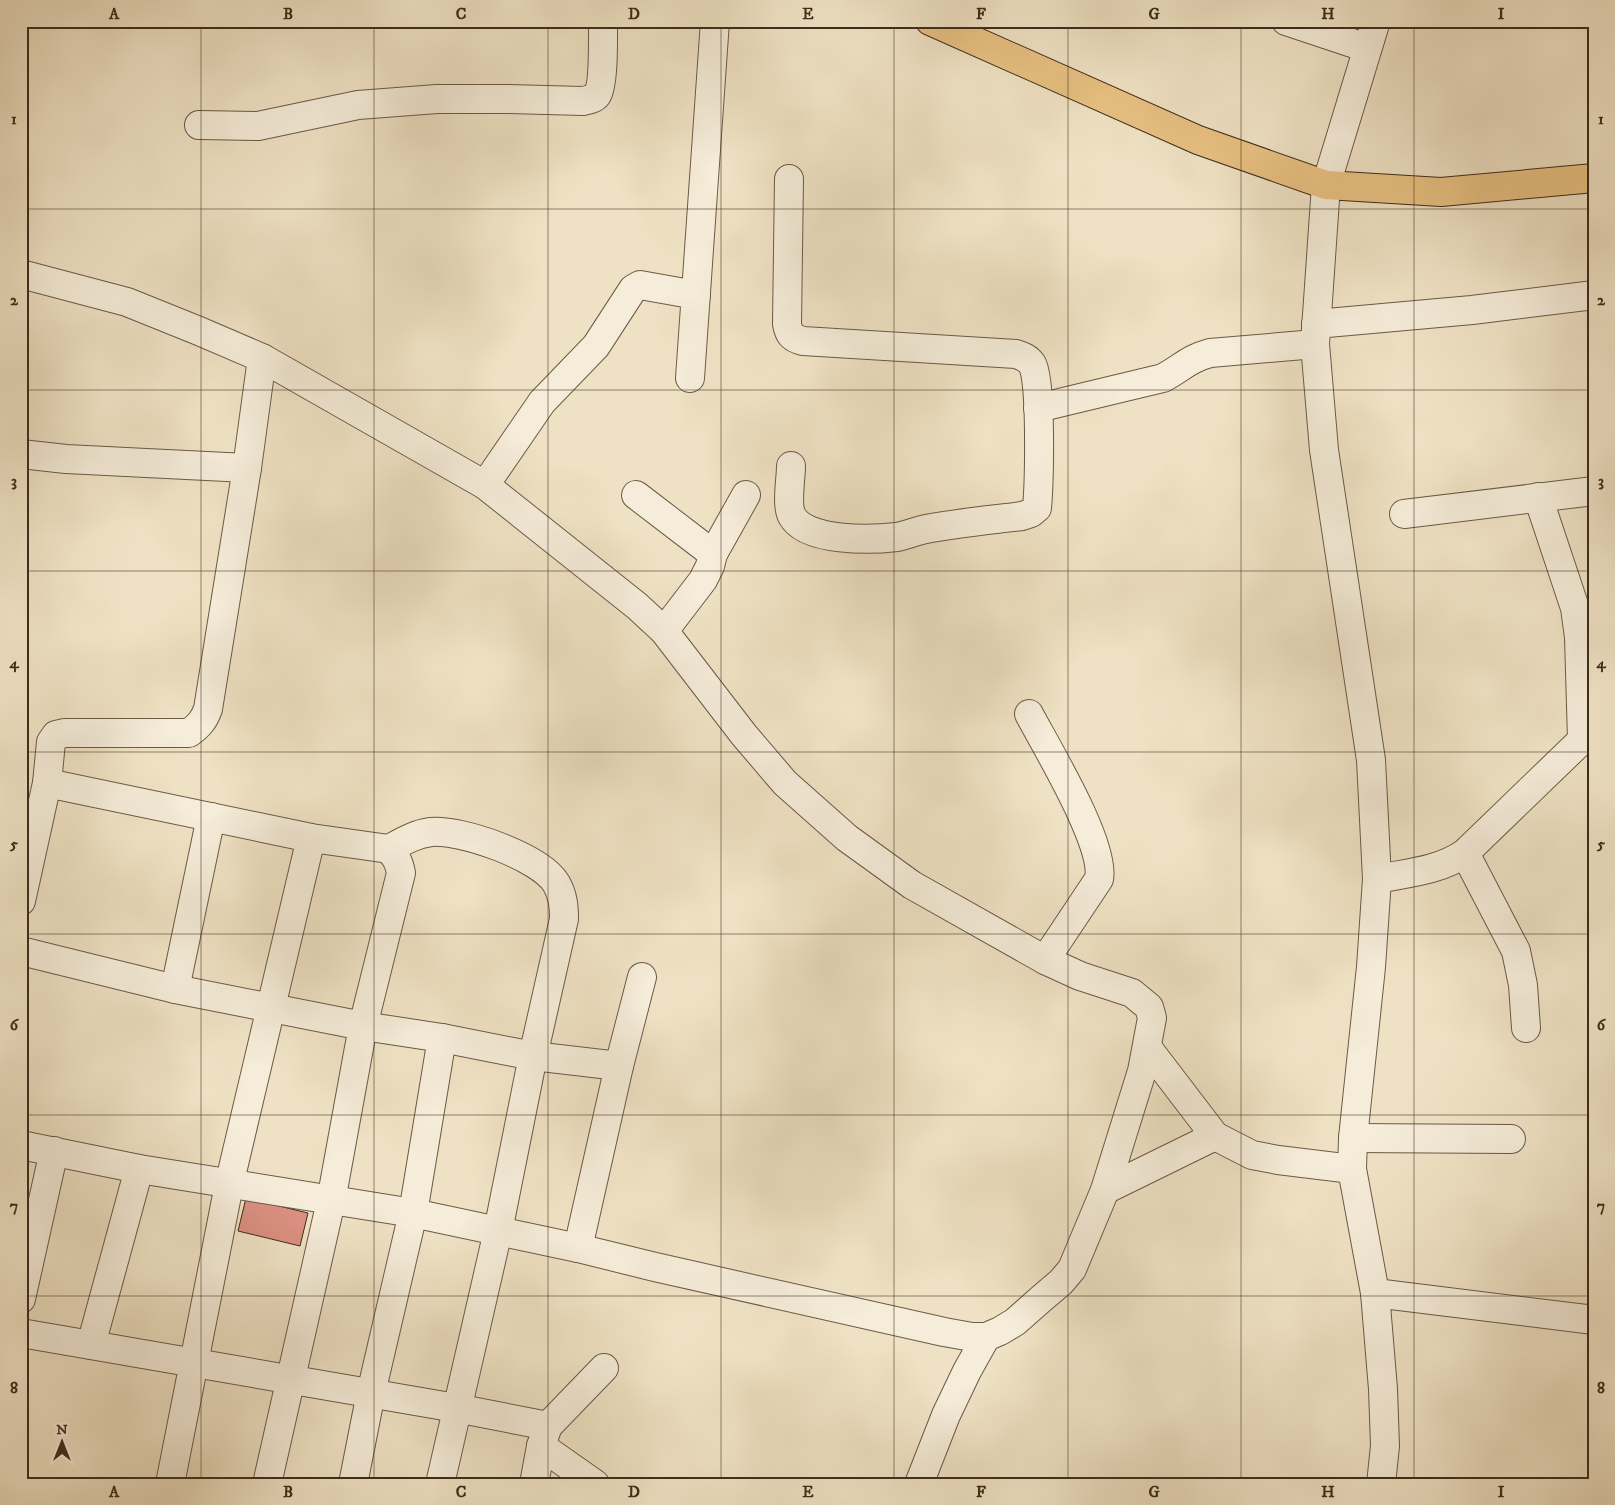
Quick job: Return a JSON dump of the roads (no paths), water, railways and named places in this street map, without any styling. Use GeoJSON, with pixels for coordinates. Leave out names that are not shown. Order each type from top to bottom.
{"type":"FeatureCollection","features":[{"type":"Feature","properties":{"kind":"main road"},"geometry":{"type":"LineString","coordinates":[[930,21],[967,29],[1198,140],[1326,185],[1441,192],[1594,178]]}},
{"type":"Feature","properties":{"kind":"street"},"geometry":{"type":"LineString","coordinates":[[199,125],[258,126],[358,105],[437,99],[508,98],[583,101],[592,99],[598,94],[601,83],[603,21]]}},
{"type":"Feature","properties":{"kind":"street"},"geometry":{"type":"LineString","coordinates":[[690,378],[715,21]]}},
{"type":"Feature","properties":{"kind":"street"},"geometry":{"type":"LineString","coordinates":[[1286,21],[1367,48]]}},
{"type":"Feature","properties":{"kind":"street"},"geometry":{"type":"LineString","coordinates":[[1376,21],[1326,185],[1316,334],[1324,450],[1371,760],[1377,879],[1371,967],[1353,1138],[1352,1169],[1374,1293],[1383,1389],[1385,1446],[1381,1484]]}},
{"type":"Feature","properties":{"kind":"street"},"geometry":{"type":"LineString","coordinates":[[789,180],[787,324],[789,332],[794,338],[803,341],[1016,354],[1026,358],[1032,363],[1036,372],[1038,408],[1037,508],[1031,513],[1022,516],[926,529],[898,536],[873,539],[843,538],[805,528],[790,514],[791,466]]}},
{"type":"Feature","properties":{"kind":"street"},"geometry":{"type":"LineString","coordinates":[[21,274],[127,302],[199,330],[262,358],[485,485],[636,606],[664,631],[744,735],[785,783],[840,832],[912,885],[1045,960],[1080,976],[1132,993],[1150,1007],[1152,1018],[1142,1071],[1105,1190],[1072,1269],[1061,1282],[1014,1322],[986,1337],[972,1337],[944,1332],[578,1248],[413,1213],[229,1185],[21,1145]]}},
{"type":"Feature","properties":{"kind":"street"},"geometry":{"type":"LineString","coordinates":[[485,485],[542,402],[596,346],[634,288],[640,286],[696,295]]}},
{"type":"Feature","properties":{"kind":"street"},"geometry":{"type":"LineString","coordinates":[[1038,408],[1163,378],[1176,371],[1185,362],[1210,352],[1472,310],[1594,295]]}},
{"type":"Feature","properties":{"kind":"street"},"geometry":{"type":"LineString","coordinates":[[21,901],[47,783],[51,742],[56,735],[65,732],[189,733],[204,720],[208,709],[247,468],[262,358]]}},
{"type":"Feature","properties":{"kind":"street"},"geometry":{"type":"LineString","coordinates":[[21,454],[66,459],[247,468]]}},
{"type":"Feature","properties":{"kind":"street"},"geometry":{"type":"LineString","coordinates":[[1404,514],[1594,490]]}},
{"type":"Feature","properties":{"kind":"street"},"geometry":{"type":"LineString","coordinates":[[636,495],[714,554]]}},
{"type":"Feature","properties":{"kind":"street"},"geometry":{"type":"LineString","coordinates":[[664,631],[703,580],[714,554],[746,495]]}},
{"type":"Feature","properties":{"kind":"street"},"geometry":{"type":"LineString","coordinates":[[1377,879],[1436,868],[1452,862],[1465,853],[1588,737],[1579,637],[1574,608],[1538,498]]}},
{"type":"Feature","properties":{"kind":"street"},"geometry":{"type":"LineString","coordinates":[[1030,714],[1084,820],[1101,872],[1099,879],[1045,960]]}},
{"type":"Feature","properties":{"kind":"street"},"geometry":{"type":"LineString","coordinates":[[47,783],[311,838],[389,849],[412,836],[445,831],[460,833],[496,845],[539,866],[555,881],[564,898],[564,920],[533,1056],[498,1231],[440,1484]]}},
{"type":"Feature","properties":{"kind":"street"},"geometry":{"type":"LineString","coordinates":[[175,989],[211,816]]}},
{"type":"Feature","properties":{"kind":"street"},"geometry":{"type":"LineString","coordinates":[[170,1484],[229,1185],[311,838]]}},
{"type":"Feature","properties":{"kind":"street"},"geometry":{"type":"LineString","coordinates":[[267,1484],[331,1201],[363,1026],[401,873],[400,864],[389,849]]}},
{"type":"Feature","properties":{"kind":"street"},"geometry":{"type":"LineString","coordinates":[[1465,853],[1516,951],[1523,984],[1526,1028]]}},
{"type":"Feature","properties":{"kind":"street"},"geometry":{"type":"LineString","coordinates":[[21,951],[175,989],[363,1026],[442,1038],[533,1056],[619,1066]]}},
{"type":"Feature","properties":{"kind":"street"},"geometry":{"type":"LineString","coordinates":[[578,1248],[619,1066],[642,977]]}},
{"type":"Feature","properties":{"kind":"street"},"geometry":{"type":"LineString","coordinates":[[353,1484],[413,1213],[442,1038]]}},
{"type":"Feature","properties":{"kind":"street"},"geometry":{"type":"LineString","coordinates":[[1147,1047],[1214,1136],[1252,1154],[1278,1160],[1352,1169]]}},
{"type":"Feature","properties":{"kind":"street"},"geometry":{"type":"LineString","coordinates":[[1105,1190],[1214,1136]]}},
{"type":"Feature","properties":{"kind":"street"},"geometry":{"type":"LineString","coordinates":[[1353,1138],[1511,1139]]}},
{"type":"Feature","properties":{"kind":"street"},"geometry":{"type":"LineString","coordinates":[[21,1299],[54,1152]]}},
{"type":"Feature","properties":{"kind":"street"},"geometry":{"type":"LineString","coordinates":[[91,1345],[139,1169]]}},
{"type":"Feature","properties":{"kind":"street"},"geometry":{"type":"LineString","coordinates":[[1374,1293],[1594,1320]]}},
{"type":"Feature","properties":{"kind":"street"},"geometry":{"type":"LineString","coordinates":[[21,1332],[194,1364],[456,1408],[544,1436],[595,1484]]}},
{"type":"Feature","properties":{"kind":"street"},"geometry":{"type":"LineString","coordinates":[[919,1484],[946,1415],[986,1337]]}},
{"type":"Feature","properties":{"kind":"street"},"geometry":{"type":"LineString","coordinates":[[534,1484],[544,1436],[604,1368]]}}]}
